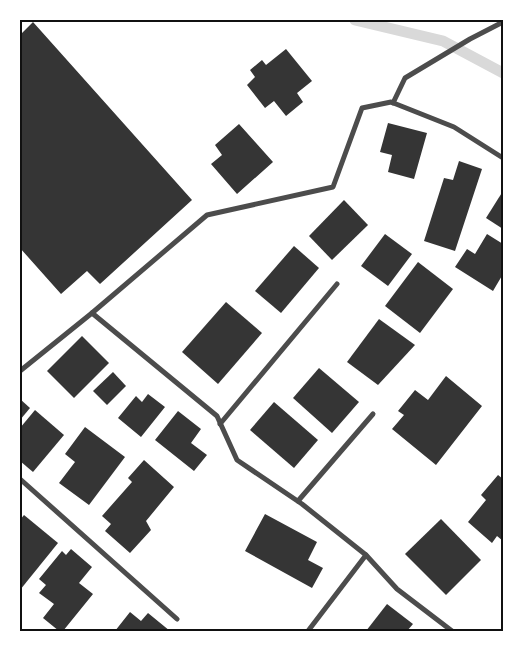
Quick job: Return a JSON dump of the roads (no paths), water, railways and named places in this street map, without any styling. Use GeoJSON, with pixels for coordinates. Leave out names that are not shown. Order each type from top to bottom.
{"type":"FeatureCollection","features":[{"type":"Feature","properties":{"kind":"street"},"geometry":{"type":"LineString","coordinates":[[394,103],[405,78],[503,22]]}},
{"type":"Feature","properties":{"kind":"street"},"geometry":{"type":"LineString","coordinates":[[20,371],[92,313],[207,215],[333,187],[362,108],[394,103],[454,127],[503,158]]}},
{"type":"Feature","properties":{"kind":"street"},"geometry":{"type":"LineString","coordinates":[[220,424],[337,284]]}},
{"type":"Feature","properties":{"kind":"street"},"geometry":{"type":"LineString","coordinates":[[92,313],[217,416],[237,460],[298,502],[366,555],[397,589],[452,631]]}},
{"type":"Feature","properties":{"kind":"street"},"geometry":{"type":"LineString","coordinates":[[298,502],[373,414]]}},
{"type":"Feature","properties":{"kind":"street"},"geometry":{"type":"LineString","coordinates":[[20,479],[177,619]]}},
{"type":"Feature","properties":{"kind":"street"},"geometry":{"type":"LineString","coordinates":[[308,631],[366,555]]}},
{"type":"Feature","properties":{"kind":"waterway"},"geometry":{"type":"LineString","coordinates":[[355,20],[443,41],[503,73]]}}]}
